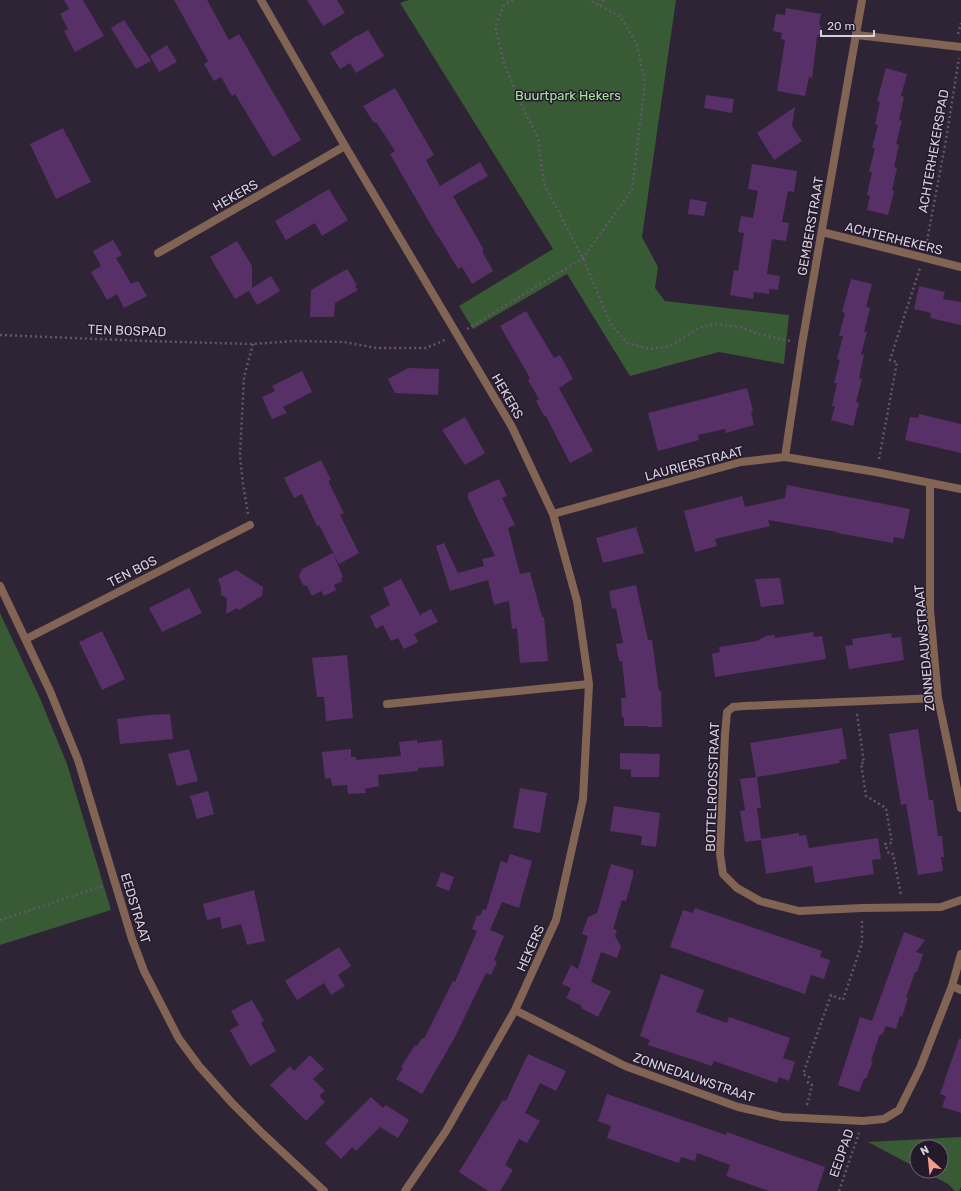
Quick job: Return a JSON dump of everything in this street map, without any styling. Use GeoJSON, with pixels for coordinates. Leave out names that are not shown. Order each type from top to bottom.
{"type":"FeatureCollection","features":[{"type":"Feature","properties":{"kind":"street","name":"HEKERS"},"geometry":{"type":"LineString","coordinates":[[261,0],[345,146],[512,427],[553,514],[577,601],[589,684],[583,799],[556,920],[515,1010],[446,1131],[405,1191]]}},
{"type":"Feature","properties":{"kind":"street","name":"GEMBERSTRAAT"},"geometry":{"type":"LineString","coordinates":[[785,457],[802,344],[862,0]]}},
{"type":"Feature","properties":{"kind":"street"},"geometry":{"type":"LineString","coordinates":[[857,35],[961,47]]}},
{"type":"Feature","properties":{"kind":"street","name":"HEKERS"},"geometry":{"type":"LineString","coordinates":[[158,253],[345,146]]}},
{"type":"Feature","properties":{"kind":"street","name":"ACHTERHEKERS"},"geometry":{"type":"LineString","coordinates":[[822,232],[961,267]]}},
{"type":"Feature","properties":{"kind":"street","name":"LAURIERSTRAAT"},"geometry":{"type":"LineString","coordinates":[[553,514],[741,462],[785,457],[876,472],[961,489]]}},
{"type":"Feature","properties":{"kind":"street","name":"ZONNEDAUWSTRAAT"},"geometry":{"type":"LineString","coordinates":[[930,483],[930,610],[938,698],[961,808]]}},
{"type":"Feature","properties":{"kind":"street","name":"TEN BOS"},"geometry":{"type":"LineString","coordinates":[[26,638],[250,525]]}},
{"type":"Feature","properties":{"kind":"street","name":"EEDSTRAAT"},"geometry":{"type":"LineString","coordinates":[[0,586],[50,691],[78,760],[132,939],[144,971],[179,1039],[199,1066],[232,1103],[324,1191]]}},
{"type":"Feature","properties":{"kind":"street"},"geometry":{"type":"LineString","coordinates":[[387,704],[589,684]]}},
{"type":"Feature","properties":{"kind":"street","name":"BOTTELROOSSTRAAT"},"geometry":{"type":"LineString","coordinates":[[938,698],[733,707],[727,712],[725,734],[720,854],[723,874],[737,888],[760,901],[799,911],[862,908],[941,907],[961,900]]}},
{"type":"Feature","properties":{"kind":"street","name":"ZONNEDAUWSTRAAT"},"geometry":{"type":"LineString","coordinates":[[515,1010],[632,1068],[738,1107],[782,1117],[863,1121],[884,1119],[899,1110],[920,1068],[952,986],[961,954]]}},
{"type":"Feature","properties":{"kind":"street"},"geometry":{"type":"LineString","coordinates":[[952,986],[961,990]]}},
{"type":"Feature","properties":{"kind":"path"},"geometry":{"type":"LineString","coordinates":[[513,0],[504,5],[495,27],[504,63],[521,104],[538,138],[544,184],[583,258],[610,323],[627,343],[650,349],[670,346],[699,328],[714,324],[740,327],[755,333],[802,344]]}},
{"type":"Feature","properties":{"kind":"path"},"geometry":{"type":"LineString","coordinates":[[583,258],[632,190],[645,83],[637,45],[621,17],[589,0]]}},
{"type":"Feature","properties":{"kind":"path"},"geometry":{"type":"LineString","coordinates":[[600,6],[604,0]]}},
{"type":"Feature","properties":{"kind":"path","name":"ACHTERHEKERSPAD"},"geometry":{"type":"LineString","coordinates":[[876,472],[896,362],[890,360],[924,258],[960,56]]}},
{"type":"Feature","properties":{"kind":"path","name":"TEN BOSPAD"},"geometry":{"type":"LineString","coordinates":[[0,335],[253,344],[294,341],[344,342],[376,348],[426,348],[458,335],[583,258]]}},
{"type":"Feature","properties":{"kind":"path"},"geometry":{"type":"LineString","coordinates":[[250,525],[240,456],[244,377],[253,344]]}},
{"type":"Feature","properties":{"kind":"path"},"geometry":{"type":"LineString","coordinates":[[855,701],[864,762],[861,764],[866,796],[886,808],[892,843],[885,844],[889,854],[893,854],[903,908]]}},
{"type":"Feature","properties":{"kind":"path"},"geometry":{"type":"LineString","coordinates":[[0,920],[115,882]]}},
{"type":"Feature","properties":{"kind":"path"},"geometry":{"type":"LineString","coordinates":[[804,1118],[812,1085],[808,1083],[809,1077],[803,1074],[832,995],[843,1000],[862,943],[862,908]]}},
{"type":"Feature","properties":{"kind":"path","name":"EEDPAD"},"geometry":{"type":"LineString","coordinates":[[839,1191],[863,1121]]}},
{"type":"Feature","properties":{"kind":"green space","name":"Buurtpark Hekers"},"geometry":{"type":"Polygon","coordinates":[[[409,0],[676,0],[642,237],[658,267],[655,288],[665,301],[789,315],[784,364],[719,352],[630,376],[567,274],[473,329],[459,306],[553,249],[400,3],[409,0]]]}},
{"type":"Feature","properties":{"kind":"green space"},"geometry":{"type":"Polygon","coordinates":[[[0,613],[39,696],[67,764],[111,910],[0,945],[0,613]]]}},
{"type":"Feature","properties":{"kind":"green space"},"geometry":{"type":"Polygon","coordinates":[[[961,1137],[961,1187],[959,1191],[955,1191],[948,1184],[938,1179],[949,1179],[949,1139],[924,1139],[961,1137]]]}},
{"type":"Feature","properties":{"kind":"green space"},"geometry":{"type":"Polygon","coordinates":[[[909,1140],[909,1164],[868,1142],[909,1140]]]}},
{"type":"Feature","properties":{"kind":"building"},"geometry":{"type":"Polygon","coordinates":[[[64,0],[83,0],[104,36],[75,52],[64,31],[68,29],[60,14],[69,9],[64,0]]]}},
{"type":"Feature","properties":{"kind":"building"},"geometry":{"type":"Polygon","coordinates":[[[174,0],[207,0],[229,40],[239,34],[301,140],[273,157],[235,94],[232,96],[221,77],[214,81],[204,64],[208,61],[174,0]]]}},
{"type":"Feature","properties":{"kind":"building"},"geometry":{"type":"Polygon","coordinates":[[[307,0],[337,0],[345,13],[323,26],[307,0]]]}},
{"type":"Feature","properties":{"kind":"building"},"geometry":{"type":"Polygon","coordinates":[[[786,8],[821,14],[819,23],[821,27],[820,34],[817,37],[812,78],[809,77],[805,96],[777,91],[785,40],[781,39],[782,33],[773,31],[776,14],[785,15],[786,8]]]}},
{"type":"Feature","properties":{"kind":"building"},"geometry":{"type":"Polygon","coordinates":[[[124,20],[151,61],[136,69],[111,28],[124,20]]]}},
{"type":"Feature","properties":{"kind":"building"},"geometry":{"type":"Polygon","coordinates":[[[368,30],[384,56],[356,73],[350,63],[340,69],[330,53],[368,30]]]}},
{"type":"Feature","properties":{"kind":"building"},"geometry":{"type":"Polygon","coordinates":[[[167,45],[177,62],[159,72],[150,56],[167,45]]]}},
{"type":"Feature","properties":{"kind":"building"},"geometry":{"type":"Polygon","coordinates":[[[886,68],[907,74],[901,96],[904,97],[899,120],[902,121],[896,144],[899,145],[894,167],[897,168],[892,190],[894,191],[888,215],[867,210],[870,196],[867,195],[872,172],[869,172],[875,148],[872,148],[878,125],[875,124],[880,102],[877,101],[886,68]]]}},
{"type":"Feature","properties":{"kind":"building"},"geometry":{"type":"Polygon","coordinates":[[[395,88],[434,155],[426,160],[440,186],[480,162],[488,176],[453,196],[484,250],[482,251],[493,271],[472,284],[462,267],[458,269],[438,237],[390,154],[395,151],[376,122],[374,123],[363,106],[395,88]]]}},
{"type":"Feature","properties":{"kind":"building"},"geometry":{"type":"Polygon","coordinates":[[[706,95],[734,99],[732,113],[704,108],[706,95]]]}},
{"type":"Feature","properties":{"kind":"building"},"geometry":{"type":"Polygon","coordinates":[[[795,107],[792,126],[802,141],[774,160],[757,133],[795,107]]]}},
{"type":"Feature","properties":{"kind":"building"},"geometry":{"type":"Polygon","coordinates":[[[63,128],[91,182],[56,199],[30,144],[63,128]]]}},
{"type":"Feature","properties":{"kind":"building"},"geometry":{"type":"Polygon","coordinates":[[[752,164],[797,171],[794,192],[788,191],[782,222],[789,223],[786,241],[772,239],[767,274],[780,276],[778,290],[769,289],[769,294],[754,292],[753,299],[730,295],[734,270],[738,271],[744,233],[738,232],[741,216],[753,218],[758,191],[748,189],[752,164]]]}},
{"type":"Feature","properties":{"kind":"building"},"geometry":{"type":"Polygon","coordinates":[[[329,189],[348,220],[322,236],[315,223],[286,240],[275,221],[329,189]]]}},
{"type":"Feature","properties":{"kind":"building"},"geometry":{"type":"Polygon","coordinates":[[[690,199],[707,202],[704,216],[688,214],[690,199]]]}},
{"type":"Feature","properties":{"kind":"building"},"geometry":{"type":"Polygon","coordinates":[[[113,240],[122,255],[116,258],[131,284],[138,281],[147,296],[124,308],[117,294],[107,300],[91,272],[101,266],[93,251],[113,240]]]}},
{"type":"Feature","properties":{"kind":"building"},"geometry":{"type":"Polygon","coordinates":[[[237,241],[252,266],[252,288],[271,276],[280,291],[257,305],[249,291],[235,299],[210,257],[237,241]]]}},
{"type":"Feature","properties":{"kind":"building"},"geometry":{"type":"Polygon","coordinates":[[[347,269],[357,285],[355,286],[358,290],[335,303],[334,317],[310,317],[311,290],[347,269]]]}},
{"type":"Feature","properties":{"kind":"building"},"geometry":{"type":"Polygon","coordinates":[[[851,279],[872,284],[866,307],[870,308],[864,332],[867,332],[861,354],[864,355],[859,378],[862,379],[856,402],[859,403],[853,426],[831,420],[835,407],[832,406],[837,383],[834,383],[840,360],[837,359],[843,336],[839,336],[845,313],[842,312],[851,279]]]}},
{"type":"Feature","properties":{"kind":"building"},"geometry":{"type":"Polygon","coordinates":[[[919,286],[945,292],[943,299],[961,302],[961,325],[930,318],[931,313],[914,309],[919,286]]]}},
{"type":"Feature","properties":{"kind":"building"},"geometry":{"type":"Polygon","coordinates":[[[526,311],[554,358],[560,355],[573,379],[559,388],[593,451],[570,463],[546,416],[544,416],[536,401],[539,399],[528,380],[530,378],[500,326],[526,311]]]}},
{"type":"Feature","properties":{"kind":"building"},"geometry":{"type":"Polygon","coordinates":[[[408,368],[439,369],[438,395],[395,393],[388,379],[408,368]]]}},
{"type":"Feature","properties":{"kind":"building"},"geometry":{"type":"Polygon","coordinates":[[[302,371],[312,392],[283,407],[287,413],[272,419],[262,397],[275,391],[272,386],[302,371]]]}},
{"type":"Feature","properties":{"kind":"building"},"geometry":{"type":"Polygon","coordinates":[[[747,388],[753,411],[751,412],[754,425],[726,433],[725,429],[698,435],[699,440],[658,451],[648,413],[747,388]]]}},
{"type":"Feature","properties":{"kind":"building"},"geometry":{"type":"Polygon","coordinates":[[[919,414],[961,424],[961,453],[905,440],[910,417],[918,418],[919,414]]]}},
{"type":"Feature","properties":{"kind":"building"},"geometry":{"type":"Polygon","coordinates":[[[465,417],[485,453],[465,465],[442,430],[465,417]]]}},
{"type":"Feature","properties":{"kind":"building"},"geometry":{"type":"Polygon","coordinates":[[[321,460],[331,480],[328,481],[344,513],[340,515],[359,553],[339,564],[319,525],[317,526],[302,494],[294,498],[284,478],[321,460]]]}},
{"type":"Feature","properties":{"kind":"building"},"geometry":{"type":"Polygon","coordinates":[[[499,479],[507,496],[502,498],[515,525],[508,528],[520,574],[530,572],[542,617],[544,617],[548,661],[520,663],[517,628],[512,629],[509,601],[494,605],[488,580],[450,591],[436,546],[444,543],[458,573],[484,566],[482,559],[495,556],[468,498],[468,493],[499,479]]]}},
{"type":"Feature","properties":{"kind":"building"},"geometry":{"type":"Polygon","coordinates":[[[787,485],[910,509],[904,539],[894,537],[893,543],[768,520],[770,526],[715,539],[717,546],[695,552],[684,511],[742,496],[745,507],[785,498],[787,485]]]}},
{"type":"Feature","properties":{"kind":"building"},"geometry":{"type":"Polygon","coordinates":[[[636,527],[644,553],[603,563],[596,538],[636,527]]]}},
{"type":"Feature","properties":{"kind":"building"},"geometry":{"type":"Polygon","coordinates":[[[333,553],[343,577],[341,579],[342,581],[334,585],[336,590],[324,596],[321,591],[312,596],[307,586],[303,585],[299,576],[302,569],[333,553]]]}},
{"type":"Feature","properties":{"kind":"building"},"geometry":{"type":"Polygon","coordinates":[[[236,570],[263,587],[262,596],[239,610],[237,608],[226,614],[227,598],[221,595],[221,588],[218,579],[236,570]]]}},
{"type":"Feature","properties":{"kind":"building"},"geometry":{"type":"Polygon","coordinates":[[[780,578],[784,604],[761,607],[755,579],[780,578]]]}},
{"type":"Feature","properties":{"kind":"building"},"geometry":{"type":"Polygon","coordinates":[[[401,579],[421,617],[421,614],[431,609],[438,622],[414,634],[418,642],[404,649],[398,638],[391,641],[383,625],[376,629],[370,616],[390,605],[383,588],[401,579]]]}},
{"type":"Feature","properties":{"kind":"building"},"geometry":{"type":"Polygon","coordinates":[[[636,585],[648,640],[652,640],[659,691],[661,691],[662,727],[624,726],[624,717],[622,717],[621,698],[626,698],[622,661],[619,661],[616,644],[623,643],[616,608],[612,609],[609,591],[636,585]]]}},
{"type":"Feature","properties":{"kind":"building"},"geometry":{"type":"Polygon","coordinates":[[[189,588],[202,613],[162,632],[149,608],[189,588]]]}},
{"type":"Feature","properties":{"kind":"building"},"geometry":{"type":"Polygon","coordinates":[[[102,631],[125,679],[102,690],[79,642],[102,631]]]}},
{"type":"Feature","properties":{"kind":"building"},"geometry":{"type":"Polygon","coordinates":[[[813,632],[814,637],[822,636],[826,659],[715,677],[712,654],[720,652],[719,647],[757,641],[766,636],[774,635],[775,638],[813,632]]]}},
{"type":"Feature","properties":{"kind":"building"},"geometry":{"type":"Polygon","coordinates":[[[891,633],[892,638],[901,637],[904,660],[849,669],[845,646],[853,645],[852,639],[891,633]]]}},
{"type":"Feature","properties":{"kind":"building"},"geometry":{"type":"Polygon","coordinates":[[[347,655],[353,718],[326,721],[324,697],[317,697],[312,658],[347,655]]]}},
{"type":"Feature","properties":{"kind":"building"},"geometry":{"type":"Polygon","coordinates":[[[170,714],[173,739],[120,744],[117,719],[170,714]]]}},
{"type":"Feature","properties":{"kind":"building"},"geometry":{"type":"Polygon","coordinates":[[[842,728],[847,759],[839,760],[840,763],[757,777],[761,808],[757,808],[761,839],[799,833],[799,836],[806,835],[809,848],[878,838],[881,859],[872,860],[874,874],[815,883],[812,866],[766,874],[761,840],[745,842],[740,811],[745,810],[740,779],[756,777],[750,743],[842,728]]]}},
{"type":"Feature","properties":{"kind":"building"},"geometry":{"type":"Polygon","coordinates":[[[918,729],[929,800],[933,800],[938,836],[942,836],[944,857],[941,857],[943,871],[918,875],[906,804],[901,805],[889,734],[918,729]]]}},
{"type":"Feature","properties":{"kind":"building"},"geometry":{"type":"Polygon","coordinates":[[[417,740],[417,743],[442,740],[444,766],[418,768],[418,771],[378,775],[379,786],[365,789],[366,793],[348,794],[347,785],[332,786],[331,778],[325,779],[322,752],[351,749],[351,757],[356,757],[356,760],[401,756],[399,742],[417,740]]]}},
{"type":"Feature","properties":{"kind":"building"},"geometry":{"type":"Polygon","coordinates":[[[189,749],[198,781],[177,786],[168,754],[189,749]]]}},
{"type":"Feature","properties":{"kind":"building"},"geometry":{"type":"Polygon","coordinates":[[[620,753],[660,754],[659,777],[631,777],[631,770],[620,769],[620,753]]]}},
{"type":"Feature","properties":{"kind":"building"},"geometry":{"type":"Polygon","coordinates":[[[520,788],[547,793],[540,833],[513,828],[520,788]]]}},
{"type":"Feature","properties":{"kind":"building"},"geometry":{"type":"Polygon","coordinates":[[[208,791],[214,814],[197,819],[190,796],[208,791]]]}},
{"type":"Feature","properties":{"kind":"building"},"geometry":{"type":"Polygon","coordinates":[[[614,806],[660,813],[656,847],[641,845],[642,836],[610,831],[614,806]]]}},
{"type":"Feature","properties":{"kind":"building"},"geometry":{"type":"Polygon","coordinates":[[[510,854],[532,861],[519,908],[502,902],[490,930],[504,936],[494,960],[497,962],[491,975],[486,973],[454,1039],[422,1094],[396,1079],[403,1068],[401,1067],[415,1045],[417,1046],[422,1038],[424,1039],[453,981],[455,982],[477,931],[472,929],[477,915],[480,916],[483,909],[486,910],[501,861],[507,863],[510,854]]]}},
{"type":"Feature","properties":{"kind":"building"},"geometry":{"type":"Polygon","coordinates":[[[611,864],[633,870],[633,876],[626,901],[622,900],[613,929],[617,930],[615,936],[621,946],[617,958],[601,952],[591,982],[611,991],[598,1017],[581,1008],[582,1006],[566,998],[571,988],[562,984],[571,965],[578,969],[588,936],[582,934],[588,917],[597,913],[611,864]]]}},
{"type":"Feature","properties":{"kind":"building"},"geometry":{"type":"Polygon","coordinates":[[[441,872],[454,877],[449,891],[436,886],[441,872]]]}},
{"type":"Feature","properties":{"kind":"building"},"geometry":{"type":"Polygon","coordinates":[[[254,890],[265,941],[247,945],[241,924],[222,929],[220,917],[207,920],[203,904],[254,890]]]}},
{"type":"Feature","properties":{"kind":"building"},"geometry":{"type":"Polygon","coordinates":[[[695,908],[822,951],[820,957],[830,960],[824,979],[811,975],[805,994],[670,947],[683,910],[693,913],[695,908]]]}},
{"type":"Feature","properties":{"kind":"building"},"geometry":{"type":"Polygon","coordinates":[[[904,932],[925,940],[916,952],[923,954],[906,998],[908,998],[902,1017],[900,1016],[896,1029],[886,1026],[882,1035],[880,1034],[871,1060],[873,1061],[866,1079],[864,1078],[859,1092],[838,1085],[860,1017],[872,1021],[904,932]]]}},
{"type":"Feature","properties":{"kind":"building"},"geometry":{"type":"Polygon","coordinates":[[[339,947],[351,966],[338,975],[345,986],[331,995],[324,983],[297,1000],[285,981],[339,947]]]}},
{"type":"Feature","properties":{"kind":"building"},"geometry":{"type":"Polygon","coordinates":[[[661,974],[704,990],[696,1012],[727,1023],[729,1017],[790,1038],[783,1058],[795,1062],[789,1081],[779,1077],[777,1083],[714,1061],[712,1066],[648,1045],[650,1040],[640,1036],[661,974]]]}},
{"type":"Feature","properties":{"kind":"building"},"geometry":{"type":"Polygon","coordinates":[[[252,1000],[264,1021],[261,1023],[276,1051],[250,1066],[230,1030],[239,1025],[231,1011],[252,1000]]]}},
{"type":"Feature","properties":{"kind":"building"},"geometry":{"type":"Polygon","coordinates":[[[959,1039],[961,1039],[961,1113],[942,1107],[946,1096],[940,1094],[959,1039]]]}},
{"type":"Feature","properties":{"kind":"building"},"geometry":{"type":"Polygon","coordinates":[[[528,1054],[566,1071],[556,1091],[540,1083],[525,1113],[540,1121],[527,1143],[519,1139],[505,1165],[513,1170],[500,1191],[488,1191],[459,1172],[503,1100],[506,1101],[528,1054]]]}},
{"type":"Feature","properties":{"kind":"building"},"geometry":{"type":"Polygon","coordinates":[[[310,1055],[324,1069],[313,1079],[325,1091],[319,1096],[325,1102],[306,1121],[270,1085],[290,1066],[294,1071],[310,1055]]]}},
{"type":"Feature","properties":{"kind":"building"},"geometry":{"type":"Polygon","coordinates":[[[607,1094],[726,1135],[727,1132],[825,1167],[817,1191],[769,1191],[726,1176],[730,1165],[697,1153],[695,1161],[681,1157],[679,1163],[607,1138],[611,1126],[598,1121],[607,1094]]]}},
{"type":"Feature","properties":{"kind":"building"},"geometry":{"type":"Polygon","coordinates":[[[371,1097],[383,1108],[386,1105],[409,1120],[398,1138],[380,1127],[356,1151],[352,1147],[341,1159],[325,1143],[371,1097]]]}}]}
